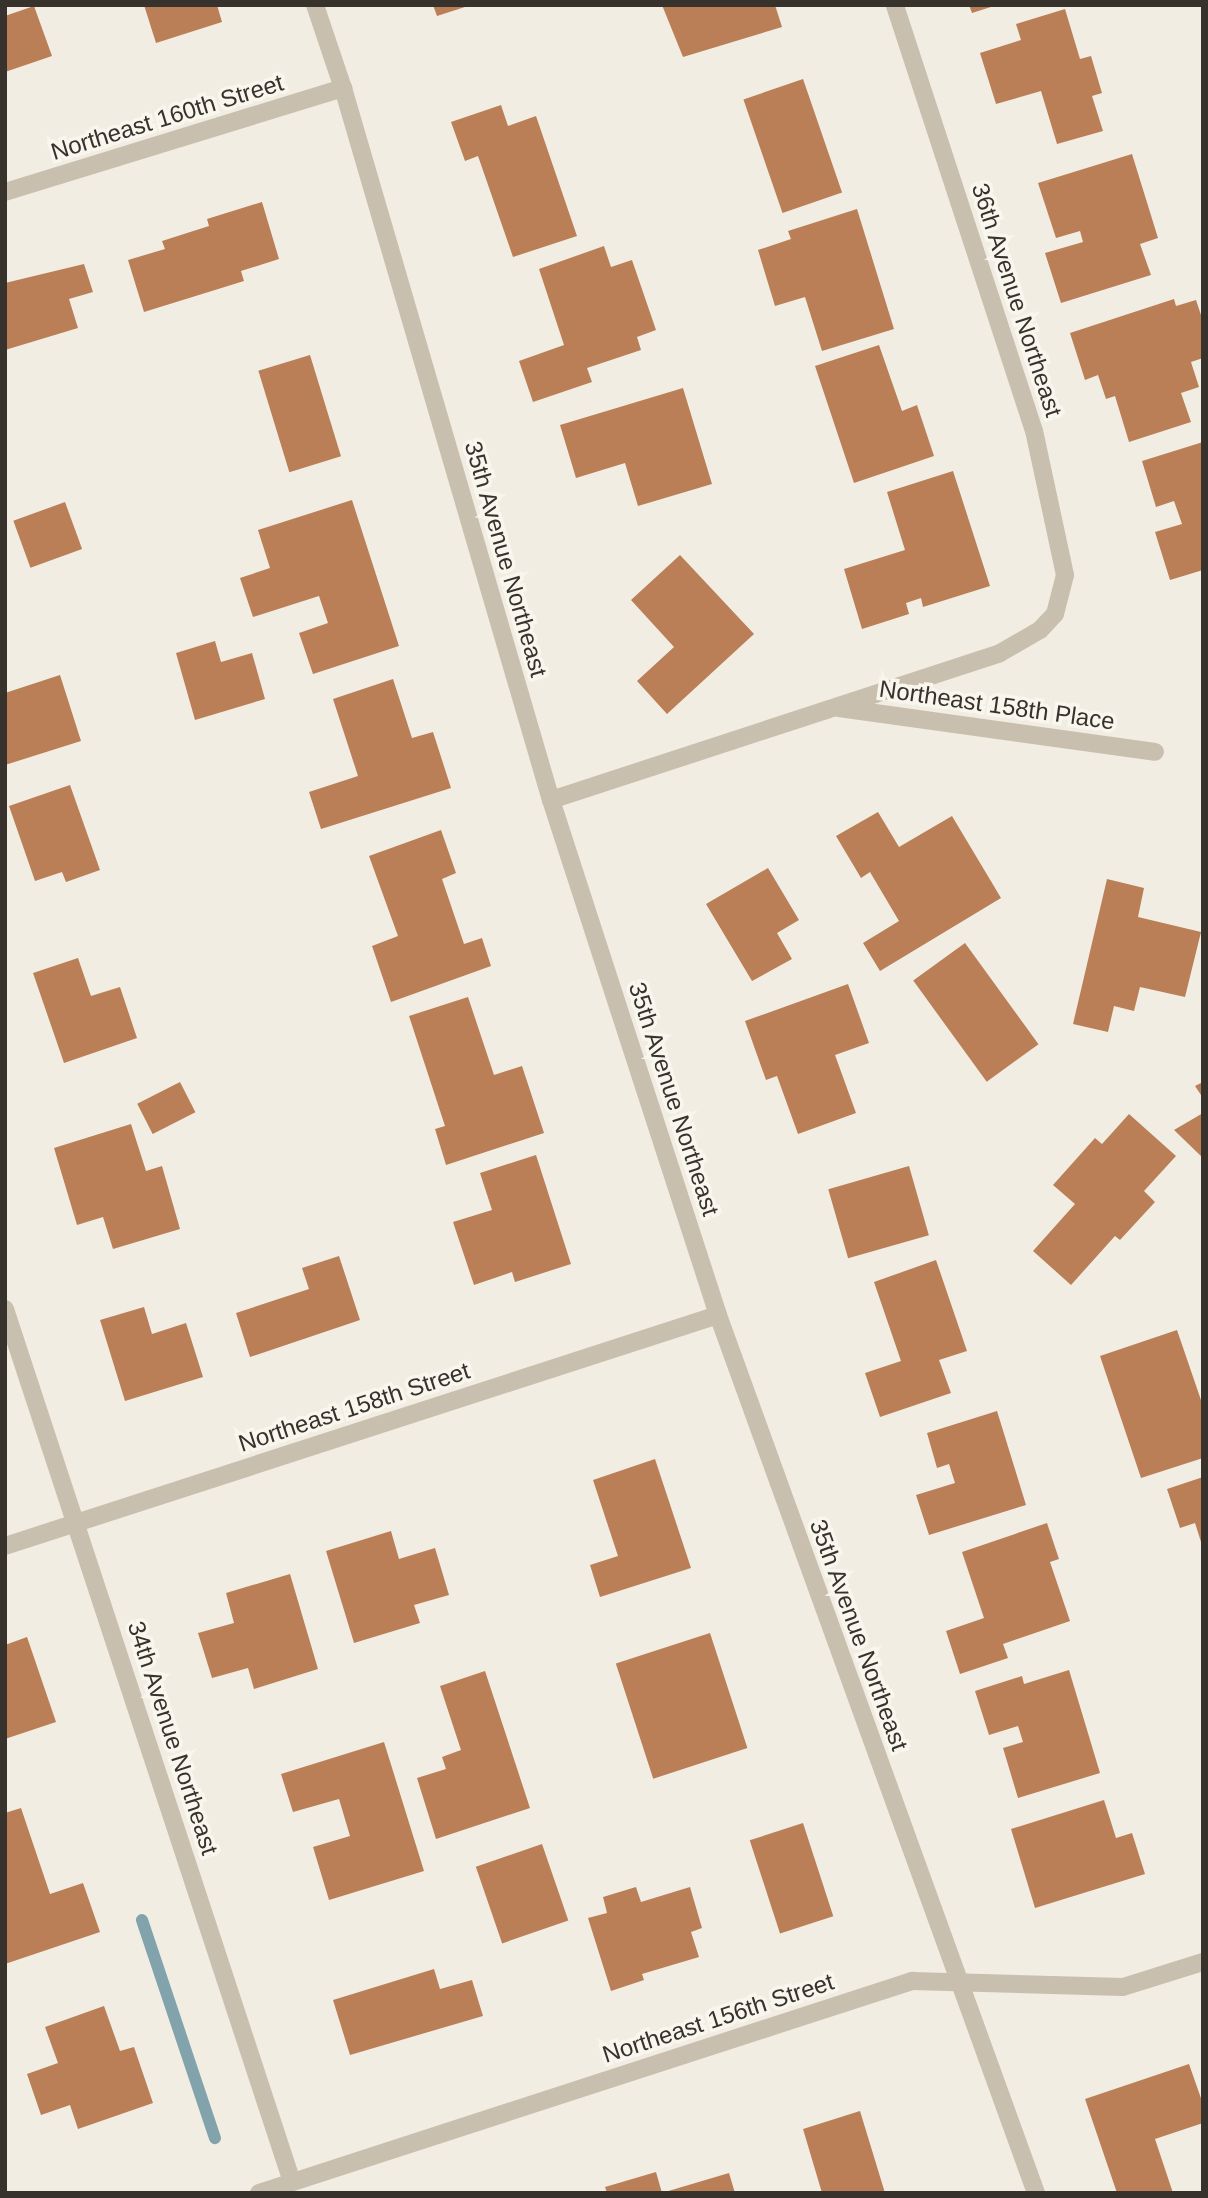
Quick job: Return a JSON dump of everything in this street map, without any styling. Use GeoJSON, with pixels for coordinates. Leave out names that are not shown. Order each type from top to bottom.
{"type":"FeatureCollection","features":[{"type":"Feature","properties":{"kind":"street","name":"35th Avenue Northeast"},"geometry":{"type":"LineString","coordinates":[[315,5],[343,88],[551,800],[718,1315],[1036,2193]]}},
{"type":"Feature","properties":{"kind":"street","name":"36th Avenue Northeast"},"geometry":{"type":"LineString","coordinates":[[895,5],[1034,431],[1065,575],[1055,614]]}},
{"type":"Feature","properties":{"kind":"street","name":"Northeast 160th Street"},"geometry":{"type":"LineString","coordinates":[[5,192],[343,88]]}},
{"type":"Feature","properties":{"kind":"street","name":"Northeast 158th Place"},"geometry":{"type":"LineString","coordinates":[[551,800],[1000,653],[1040,631],[1055,614]]}},
{"type":"Feature","properties":{"kind":"street","name":"Northeast 158th Place"},"geometry":{"type":"LineString","coordinates":[[832,707],[1156,752]]}},
{"type":"Feature","properties":{"kind":"street","name":"34th Avenue Northeast"},"geometry":{"type":"LineString","coordinates":[[5,1310],[78,1523],[292,2182]]}},
{"type":"Feature","properties":{"kind":"street","name":"Northeast 158th Street"},"geometry":{"type":"LineString","coordinates":[[5,1546],[718,1315]]}},
{"type":"Feature","properties":{"kind":"street","name":"Northeast 156th Street"},"geometry":{"type":"LineString","coordinates":[[259,2193],[912,1981],[957,1980],[1123,1987],[1203,1962]]}},
{"type":"Feature","properties":{"kind":"building"},"geometry":{"type":"Polygon","coordinates":[[[144,5],[217,5],[222,22],[156,43],[144,5]]]}},
{"type":"Feature","properties":{"kind":"building"},"geometry":{"type":"Polygon","coordinates":[[[433,5],[468,5],[468,6],[437,16],[433,5]]]}},
{"type":"Feature","properties":{"kind":"building"},"geometry":{"type":"Polygon","coordinates":[[[662,5],[775,5],[782,27],[683,57],[662,5]]]}},
{"type":"Feature","properties":{"kind":"building"},"geometry":{"type":"Polygon","coordinates":[[[969,5],[994,5],[994,6],[972,13],[969,5]]]}},
{"type":"Feature","properties":{"kind":"building"},"geometry":{"type":"Polygon","coordinates":[[[34,6],[52,56],[5,72],[5,16],[34,6]]]}},
{"type":"Feature","properties":{"kind":"building"},"geometry":{"type":"Polygon","coordinates":[[[1065,9],[1080,59],[1091,56],[1102,93],[1092,96],[1103,131],[1057,144],[1041,91],[996,104],[980,53],[1021,40],[1016,24],[1065,9]]]}},
{"type":"Feature","properties":{"kind":"building"},"geometry":{"type":"Polygon","coordinates":[[[803,79],[842,192],[783,213],[743,100],[803,79]]]}},
{"type":"Feature","properties":{"kind":"building"},"geometry":{"type":"Polygon","coordinates":[[[501,105],[508,126],[536,116],[577,236],[513,257],[478,156],[465,161],[451,122],[501,105]]]}},
{"type":"Feature","properties":{"kind":"building"},"geometry":{"type":"Polygon","coordinates":[[[1132,154],[1158,238],[1140,244],[1151,275],[1061,303],[1045,253],[1083,242],[1080,231],[1056,238],[1038,183],[1132,154]]]}},
{"type":"Feature","properties":{"kind":"building"},"geometry":{"type":"Polygon","coordinates":[[[262,202],[279,259],[241,271],[244,281],[144,312],[128,260],[165,249],[162,241],[209,226],[207,219],[262,202]]]}},
{"type":"Feature","properties":{"kind":"building"},"geometry":{"type":"Polygon","coordinates":[[[857,209],[894,329],[822,351],[805,297],[775,306],[758,250],[791,239],[788,231],[857,209]]]}},
{"type":"Feature","properties":{"kind":"building"},"geometry":{"type":"Polygon","coordinates":[[[604,246],[611,267],[632,260],[656,330],[637,337],[641,350],[587,368],[592,382],[533,402],[519,361],[564,345],[539,269],[604,246]]]}},
{"type":"Feature","properties":{"kind":"building"},"geometry":{"type":"Polygon","coordinates":[[[84,264],[93,292],[69,299],[78,328],[5,350],[5,283],[84,264]]]}},
{"type":"Feature","properties":{"kind":"building"},"geometry":{"type":"Polygon","coordinates":[[[1174,299],[1176,306],[1196,300],[1203,321],[1203,358],[1191,362],[1199,387],[1181,393],[1191,422],[1129,442],[1115,396],[1106,399],[1098,375],[1085,380],[1070,333],[1174,299]]]}},
{"type":"Feature","properties":{"kind":"building"},"geometry":{"type":"Polygon","coordinates":[[[879,345],[902,411],[917,405],[934,456],[854,483],[815,366],[879,345]]]}},
{"type":"Feature","properties":{"kind":"building"},"geometry":{"type":"Polygon","coordinates":[[[310,355],[341,456],[289,472],[258,371],[310,355]]]}},
{"type":"Feature","properties":{"kind":"building"},"geometry":{"type":"Polygon","coordinates":[[[683,388],[712,484],[638,506],[625,463],[576,478],[560,425],[683,388]]]}},
{"type":"Feature","properties":{"kind":"building"},"geometry":{"type":"Polygon","coordinates":[[[1203,442],[1203,570],[1170,580],[1155,532],[1182,524],[1174,501],[1156,507],[1142,461],[1203,442]]]}},
{"type":"Feature","properties":{"kind":"building"},"geometry":{"type":"Polygon","coordinates":[[[953,471],[990,586],[923,607],[921,598],[906,603],[909,614],[862,629],[844,569],[905,550],[887,492],[953,471]]]}},
{"type":"Feature","properties":{"kind":"building"},"geometry":{"type":"Polygon","coordinates":[[[352,500],[399,646],[313,674],[299,633],[328,623],[319,596],[253,617],[240,578],[270,568],[258,530],[352,500]]]}},
{"type":"Feature","properties":{"kind":"building"},"geometry":{"type":"Polygon","coordinates":[[[65,502],[82,549],[30,568],[13,521],[65,502]]]}},
{"type":"Feature","properties":{"kind":"building"},"geometry":{"type":"Polygon","coordinates":[[[680,555],[754,634],[667,714],[637,681],[674,647],[631,600],[680,555]]]}},
{"type":"Feature","properties":{"kind":"building"},"geometry":{"type":"Polygon","coordinates":[[[215,641],[221,662],[252,653],[265,699],[195,720],[176,653],[215,641]]]}},
{"type":"Feature","properties":{"kind":"building"},"geometry":{"type":"Polygon","coordinates":[[[60,675],[81,741],[5,765],[5,693],[60,675]]]}},
{"type":"Feature","properties":{"kind":"building"},"geometry":{"type":"Polygon","coordinates":[[[393,679],[412,738],[433,732],[451,788],[321,829],[309,792],[358,776],[333,699],[393,679]]]}},
{"type":"Feature","properties":{"kind":"building"},"geometry":{"type":"Polygon","coordinates":[[[70,785],[100,870],[66,882],[62,872],[35,881],[9,806],[70,785]]]}},
{"type":"Feature","properties":{"kind":"building"},"geometry":{"type":"Polygon","coordinates":[[[878,812],[899,847],[952,816],[1001,898],[880,971],[863,943],[899,921],[870,872],[861,878],[836,836],[878,812]]]}},
{"type":"Feature","properties":{"kind":"building"},"geometry":{"type":"Polygon","coordinates":[[[441,830],[456,873],[442,879],[464,944],[482,938],[491,966],[391,1002],[372,946],[398,936],[369,856],[441,830]]]}},
{"type":"Feature","properties":{"kind":"building"},"geometry":{"type":"Polygon","coordinates":[[[768,868],[799,920],[777,933],[792,959],[752,981],[706,904],[768,868]]]}},
{"type":"Feature","properties":{"kind":"building"},"geometry":{"type":"Polygon","coordinates":[[[1107,879],[1144,888],[1138,917],[1201,932],[1185,997],[1140,987],[1134,1011],[1114,1006],[1108,1032],[1073,1024],[1107,879]]]}},
{"type":"Feature","properties":{"kind":"building"},"geometry":{"type":"Polygon","coordinates":[[[965,943],[1038,1044],[987,1082],[913,981],[965,943]]]}},
{"type":"Feature","properties":{"kind":"building"},"geometry":{"type":"Polygon","coordinates":[[[78,958],[91,996],[120,987],[137,1038],[64,1063],[33,973],[78,958]]]}},
{"type":"Feature","properties":{"kind":"building"},"geometry":{"type":"Polygon","coordinates":[[[848,984],[869,1043],[835,1055],[856,1113],[798,1134],[777,1076],[766,1080],[745,1021],[848,984]]]}},
{"type":"Feature","properties":{"kind":"building"},"geometry":{"type":"Polygon","coordinates":[[[468,997],[494,1075],[522,1066],[544,1133],[446,1165],[435,1129],[445,1126],[409,1016],[468,997]]]}},
{"type":"Feature","properties":{"kind":"building"},"geometry":{"type":"Polygon","coordinates":[[[180,1082],[195,1112],[153,1134],[137,1104],[180,1082]]]}},
{"type":"Feature","properties":{"kind":"building"},"geometry":{"type":"Polygon","coordinates":[[[1203,1082],[1203,1098],[1195,1086],[1203,1082]]]}},
{"type":"Feature","properties":{"kind":"building"},"geometry":{"type":"Polygon","coordinates":[[[1203,1113],[1203,1158],[1174,1130],[1203,1113]]]}},
{"type":"Feature","properties":{"kind":"building"},"geometry":{"type":"Polygon","coordinates":[[[1129,1114],[1176,1156],[1144,1191],[1155,1202],[1120,1240],[1115,1236],[1071,1285],[1033,1251],[1075,1204],[1053,1185],[1095,1138],[1102,1144],[1129,1114]]]}},
{"type":"Feature","properties":{"kind":"building"},"geometry":{"type":"Polygon","coordinates":[[[131,1124],[146,1171],[162,1166],[180,1229],[113,1249],[103,1217],[77,1225],[54,1148],[131,1124]]]}},
{"type":"Feature","properties":{"kind":"building"},"geometry":{"type":"Polygon","coordinates":[[[536,1155],[571,1264],[515,1282],[512,1272],[474,1285],[453,1222],[492,1210],[480,1173],[536,1155]]]}},
{"type":"Feature","properties":{"kind":"building"},"geometry":{"type":"Polygon","coordinates":[[[909,1166],[929,1235],[848,1258],[828,1189],[909,1166]]]}},
{"type":"Feature","properties":{"kind":"building"},"geometry":{"type":"Polygon","coordinates":[[[339,1256],[360,1320],[250,1357],[236,1313],[309,1289],[302,1268],[339,1256]]]}},
{"type":"Feature","properties":{"kind":"building"},"geometry":{"type":"Polygon","coordinates":[[[936,1260],[967,1351],[939,1360],[951,1393],[880,1417],[865,1373],[901,1361],[874,1282],[936,1260]]]}},
{"type":"Feature","properties":{"kind":"building"},"geometry":{"type":"Polygon","coordinates":[[[144,1307],[152,1334],[186,1323],[203,1377],[125,1401],[100,1320],[144,1307]]]}},
{"type":"Feature","properties":{"kind":"building"},"geometry":{"type":"Polygon","coordinates":[[[1177,1330],[1203,1406],[1203,1458],[1141,1478],[1100,1356],[1177,1330]]]}},
{"type":"Feature","properties":{"kind":"building"},"geometry":{"type":"Polygon","coordinates":[[[997,1411],[1026,1505],[929,1535],[916,1495],[955,1483],[949,1464],[937,1468],[927,1433],[997,1411]]]}},
{"type":"Feature","properties":{"kind":"building"},"geometry":{"type":"Polygon","coordinates":[[[655,1459],[691,1568],[600,1597],[590,1565],[618,1556],[593,1480],[655,1459]]]}},
{"type":"Feature","properties":{"kind":"building"},"geometry":{"type":"Polygon","coordinates":[[[1203,1477],[1202,1545],[1195,1523],[1180,1528],[1167,1489],[1203,1477]]]}},
{"type":"Feature","properties":{"kind":"building"},"geometry":{"type":"Polygon","coordinates":[[[1047,1523],[1059,1559],[1050,1562],[1070,1621],[1003,1644],[1008,1658],[960,1674],[946,1631],[984,1618],[962,1552],[1047,1523]]]}},
{"type":"Feature","properties":{"kind":"building"},"geometry":{"type":"Polygon","coordinates":[[[391,1531],[399,1559],[435,1548],[449,1595],[414,1605],[420,1623],[354,1643],[326,1551],[391,1531]]]}},
{"type":"Feature","properties":{"kind":"building"},"geometry":{"type":"Polygon","coordinates":[[[290,1574],[318,1669],[254,1689],[248,1668],[212,1678],[198,1633],[234,1623],[226,1593],[290,1574]]]}},
{"type":"Feature","properties":{"kind":"building"},"geometry":{"type":"Polygon","coordinates":[[[710,1633],[747,1748],[653,1779],[616,1664],[710,1633]]]}},
{"type":"Feature","properties":{"kind":"building"},"geometry":{"type":"Polygon","coordinates":[[[27,1637],[56,1722],[5,1739],[5,1645],[27,1637]]]}},
{"type":"Feature","properties":{"kind":"building"},"geometry":{"type":"Polygon","coordinates":[[[1069,1670],[1100,1773],[1018,1798],[1003,1748],[1023,1742],[1018,1726],[989,1735],[975,1691],[1022,1676],[1024,1684],[1069,1670]]]}},
{"type":"Feature","properties":{"kind":"building"},"geometry":{"type":"Polygon","coordinates":[[[485,1671],[530,1808],[436,1839],[417,1778],[446,1769],[442,1757],[461,1750],[440,1686],[485,1671]]]}},
{"type":"Feature","properties":{"kind":"building"},"geometry":{"type":"Polygon","coordinates":[[[384,1742],[424,1871],[329,1900],[313,1847],[350,1836],[339,1799],[293,1812],[281,1774],[384,1742]]]}},
{"type":"Feature","properties":{"kind":"building"},"geometry":{"type":"Polygon","coordinates":[[[1104,1800],[1116,1838],[1132,1833],[1145,1874],[1035,1908],[1011,1829],[1104,1800]]]}},
{"type":"Feature","properties":{"kind":"building"},"geometry":{"type":"Polygon","coordinates":[[[21,1808],[50,1894],[83,1883],[100,1932],[5,1964],[5,1813],[21,1808]]]}},
{"type":"Feature","properties":{"kind":"building"},"geometry":{"type":"Polygon","coordinates":[[[803,1823],[833,1916],[780,1934],[750,1840],[803,1823]]]}},
{"type":"Feature","properties":{"kind":"building"},"geometry":{"type":"Polygon","coordinates":[[[542,1844],[568,1921],[502,1943],[476,1867],[542,1844]]]}},
{"type":"Feature","properties":{"kind":"building"},"geometry":{"type":"Polygon","coordinates":[[[636,1887],[641,1902],[690,1887],[702,1928],[691,1932],[699,1957],[642,1974],[644,1980],[611,1991],[588,1918],[607,1913],[603,1897],[636,1887]]]}},
{"type":"Feature","properties":{"kind":"building"},"geometry":{"type":"Polygon","coordinates":[[[434,1969],[440,1989],[472,1980],[483,2016],[350,2055],[333,2000],[434,1969]]]}},
{"type":"Feature","properties":{"kind":"building"},"geometry":{"type":"Polygon","coordinates":[[[104,2006],[120,2051],[134,2047],[153,2103],[78,2129],[70,2105],[41,2115],[27,2074],[58,2063],[45,2027],[104,2006]]]}},
{"type":"Feature","properties":{"kind":"building"},"geometry":{"type":"Polygon","coordinates":[[[1189,2064],[1203,2104],[1203,2123],[1155,2139],[1173,2193],[1117,2193],[1085,2099],[1189,2064]]]}},
{"type":"Feature","properties":{"kind":"building"},"geometry":{"type":"Polygon","coordinates":[[[860,2111],[885,2193],[822,2193],[803,2129],[860,2111]]]}},
{"type":"Feature","properties":{"kind":"building"},"geometry":{"type":"Polygon","coordinates":[[[656,2172],[662,2193],[607,2193],[605,2187],[656,2172]]]}},
{"type":"Feature","properties":{"kind":"building"},"geometry":{"type":"Polygon","coordinates":[[[729,2173],[735,2193],[665,2193],[665,2192],[729,2173]]]}},
{"type":"Feature","properties":{"kind":"waterway"},"geometry":{"type":"LineString","coordinates":[[142,1920],[215,2138]]}}]}
